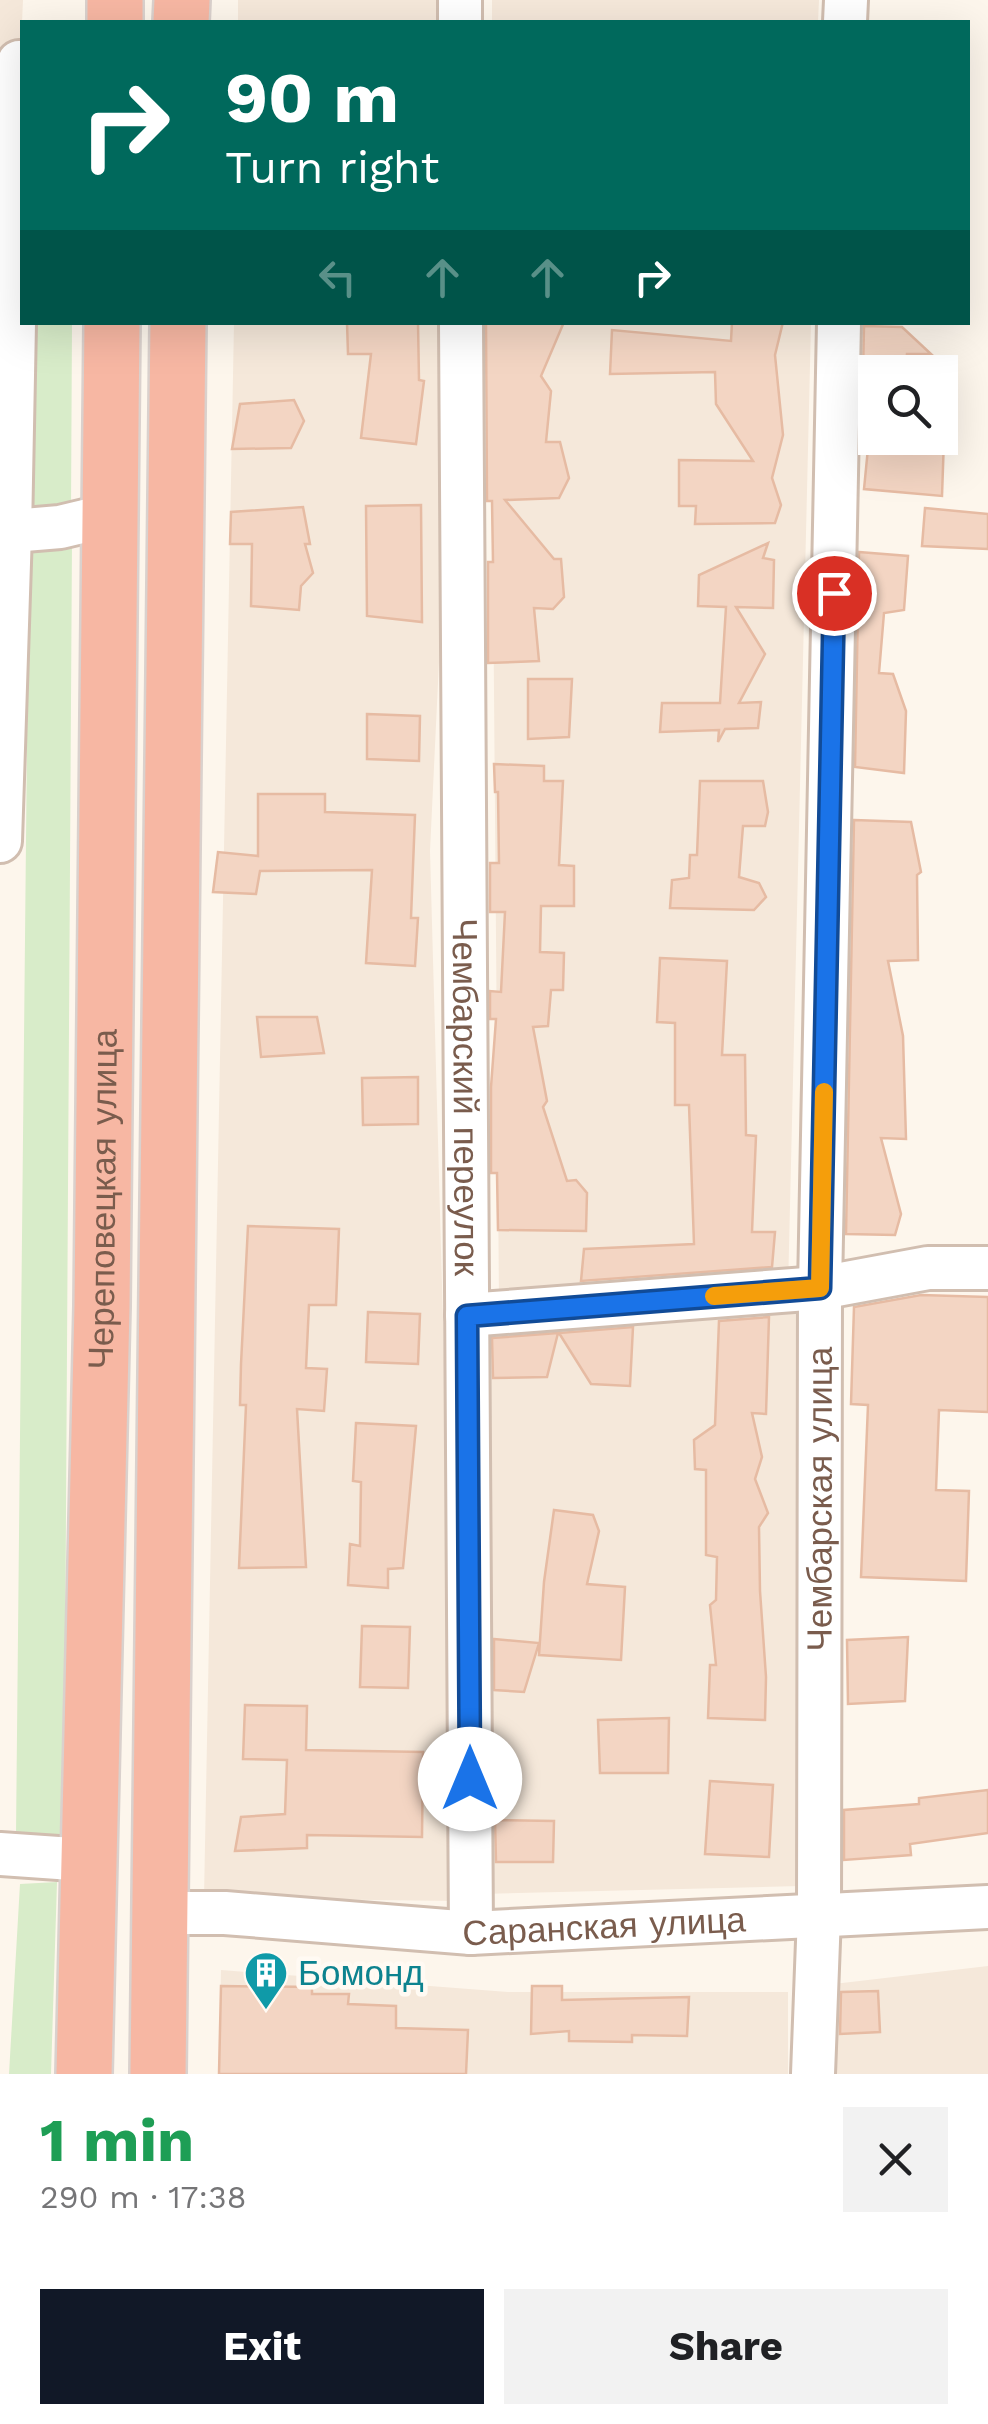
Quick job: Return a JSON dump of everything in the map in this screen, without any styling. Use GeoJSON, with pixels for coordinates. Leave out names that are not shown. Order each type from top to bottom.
{"type":"FeatureCollection","features":[{"type":"Feature","properties":{"kind":"highway","name":"Череповецкая улица"},"geometry":{"type":"LineString","coordinates":[[84,2074],[102,1306],[112,325]]}},
{"type":"Feature","properties":{"kind":"highway","name":"Череповецкая улица"},"geometry":{"type":"LineString","coordinates":[[158,2074],[178,325]]}},
{"type":"Feature","properties":{"kind":"street"},"geometry":{"type":"LineString","coordinates":[[0,841],[14,62]]}},
{"type":"Feature","properties":{"kind":"street","name":"Чембарский переулок"},"geometry":{"type":"LineString","coordinates":[[462,325],[471,1933]]}},
{"type":"Feature","properties":{"kind":"street","name":"Чембарская улица"},"geometry":{"type":"LineString","coordinates":[[813,2074],[819,1915],[820,1288],[839,325]]}},
{"type":"Feature","properties":{"kind":"street"},"geometry":{"type":"LineString","coordinates":[[5,532],[60,527],[110,515]]}},
{"type":"Feature","properties":{"kind":"street"},"geometry":{"type":"LineString","coordinates":[[467,1316],[820,1288],[928,1268],[988,1268]]}},
{"type":"Feature","properties":{"kind":"street"},"geometry":{"type":"LineString","coordinates":[[0,1854],[88,1860]]}},
{"type":"Feature","properties":{"kind":"street","name":"Саранская улица"},"geometry":{"type":"LineString","coordinates":[[160,1913],[226,1913],[471,1933],[988,1907]]}},
{"type":"Feature","properties":{"kind":"shaded area"},"geometry":{"type":"Polygon","coordinates":[[[0,0],[23,0],[20,20],[0,521],[0,0]]]}},
{"type":"Feature","properties":{"kind":"shaded area"},"geometry":{"type":"Polygon","coordinates":[[[238,0],[451,0],[451,20],[238,20],[238,0]]]}},
{"type":"Feature","properties":{"kind":"shaded area"},"geometry":{"type":"Polygon","coordinates":[[[492,0],[819,0],[818,20],[492,20],[492,0]]]}},
{"type":"Feature","properties":{"kind":"shaded area"},"geometry":{"type":"Polygon","coordinates":[[[234,325],[451,325],[452,389],[430,851],[459,1901],[204,1898],[234,325]]]}},
{"type":"Feature","properties":{"kind":"shaded area"},"geometry":{"type":"Polygon","coordinates":[[[491,325],[811,325],[788,1290],[499,1303],[491,325]]]}},
{"type":"Feature","properties":{"kind":"shaded area"},"geometry":{"type":"Polygon","coordinates":[[[802,1312],[800,1886],[480,1894],[477,1325],[802,1312]]]}},
{"type":"Feature","properties":{"kind":"shaded area"},"geometry":{"type":"Polygon","coordinates":[[[988,1966],[988,2074],[824,2074],[825,1985],[988,1966]]]}},
{"type":"Feature","properties":{"kind":"shaded area"},"geometry":{"type":"Polygon","coordinates":[[[221,1970],[508,1992],[788,1992],[788,2074],[219,2074],[221,1970]]]}},
{"type":"Feature","properties":{"kind":"green space"},"geometry":{"type":"Polygon","coordinates":[[[34,325],[72,325],[71,510],[33,510],[34,325]]]}},
{"type":"Feature","properties":{"kind":"green space"},"geometry":{"type":"Polygon","coordinates":[[[29,541],[72,541],[64,1837],[16,1834],[29,541]]]}},
{"type":"Feature","properties":{"kind":"green space"},"geometry":{"type":"Polygon","coordinates":[[[57,1882],[51,2074],[9,2074],[20,1884],[57,1882]]]}},
{"type":"Feature","properties":{"kind":"building"},"geometry":{"type":"Polygon","coordinates":[[[347,325],[418,325],[419,380],[424,381],[416,444],[361,438],[371,354],[348,354],[347,325]]]}},
{"type":"Feature","properties":{"kind":"building"},"geometry":{"type":"Polygon","coordinates":[[[486,325],[563,325],[541,376],[551,391],[546,442],[560,442],[569,478],[559,498],[505,500],[554,559],[561,559],[564,597],[553,609],[534,608],[539,661],[488,663],[488,562],[493,562],[492,501],[487,501],[486,325]]]}},
{"type":"Feature","properties":{"kind":"building"},"geometry":{"type":"Polygon","coordinates":[[[732,325],[782,325],[775,355],[783,435],[772,478],[781,505],[775,523],[695,524],[696,506],[679,506],[679,460],[753,461],[716,404],[715,372],[610,374],[612,330],[731,341],[732,325]]]}},
{"type":"Feature","properties":{"kind":"building"},"geometry":{"type":"Polygon","coordinates":[[[864,326],[902,327],[931,354],[907,355],[863,355],[864,326]]]}},
{"type":"Feature","properties":{"kind":"building"},"geometry":{"type":"Polygon","coordinates":[[[294,400],[304,421],[291,448],[232,449],[240,404],[294,400]]]}},
{"type":"Feature","properties":{"kind":"building"},"geometry":{"type":"Polygon","coordinates":[[[867,455],[943,455],[942,496],[864,489],[867,455]]]}},
{"type":"Feature","properties":{"kind":"building"},"geometry":{"type":"Polygon","coordinates":[[[421,505],[422,622],[367,616],[366,506],[421,505]]]}},
{"type":"Feature","properties":{"kind":"building"},"geometry":{"type":"Polygon","coordinates":[[[303,507],[310,544],[305,544],[313,573],[301,586],[299,610],[251,606],[252,544],[230,544],[231,512],[303,507]]]}},
{"type":"Feature","properties":{"kind":"building"},"geometry":{"type":"Polygon","coordinates":[[[925,508],[988,514],[988,549],[922,546],[925,508]]]}},
{"type":"Feature","properties":{"kind":"building"},"geometry":{"type":"Polygon","coordinates":[[[768,543],[763,558],[774,560],[773,608],[736,607],[765,654],[739,703],[761,702],[758,728],[725,729],[718,742],[719,730],[660,732],[662,703],[720,703],[726,607],[698,606],[699,575],[768,543]]]}},
{"type":"Feature","properties":{"kind":"building"},"geometry":{"type":"Polygon","coordinates":[[[859,552],[908,556],[904,610],[884,613],[879,673],[893,674],[906,711],[904,773],[855,767],[859,552]]]}},
{"type":"Feature","properties":{"kind":"building"},"geometry":{"type":"Polygon","coordinates":[[[528,679],[572,679],[569,737],[528,739],[528,679]]]}},
{"type":"Feature","properties":{"kind":"building"},"geometry":{"type":"Polygon","coordinates":[[[367,714],[420,716],[419,761],[367,759],[367,714]]]}},
{"type":"Feature","properties":{"kind":"building"},"geometry":{"type":"Polygon","coordinates":[[[494,764],[544,766],[544,781],[563,781],[559,865],[574,866],[574,906],[541,906],[540,952],[564,953],[563,990],[551,990],[548,1026],[533,1027],[547,1101],[543,1107],[567,1181],[576,1180],[587,1193],[586,1231],[498,1230],[497,1173],[491,1173],[496,1019],[490,1019],[490,991],[501,992],[505,912],[490,912],[490,863],[499,863],[494,764]]]}},
{"type":"Feature","properties":{"kind":"building"},"geometry":{"type":"Polygon","coordinates":[[[700,781],[763,781],[768,812],[765,826],[743,826],[739,877],[759,883],[766,897],[754,910],[670,908],[672,880],[689,878],[690,855],[697,855],[700,781]]]}},
{"type":"Feature","properties":{"kind":"building"},"geometry":{"type":"Polygon","coordinates":[[[258,794],[325,794],[325,812],[415,815],[411,918],[418,918],[415,966],[366,963],[372,870],[260,871],[256,894],[213,892],[218,852],[258,856],[258,794]]]}},
{"type":"Feature","properties":{"kind":"building"},"geometry":{"type":"Polygon","coordinates":[[[854,820],[911,822],[921,872],[917,875],[918,960],[888,961],[903,1036],[906,1139],[881,1138],[901,1214],[895,1235],[846,1234],[854,820]]]}},
{"type":"Feature","properties":{"kind":"building"},"geometry":{"type":"Polygon","coordinates":[[[660,958],[727,961],[722,1055],[745,1055],[746,1135],[756,1136],[752,1232],[775,1232],[772,1267],[581,1281],[584,1249],[694,1244],[689,1105],[675,1105],[675,1023],[657,1022],[660,958]]]}},
{"type":"Feature","properties":{"kind":"building"},"geometry":{"type":"Polygon","coordinates":[[[257,1017],[317,1017],[324,1053],[261,1057],[257,1017]]]}},
{"type":"Feature","properties":{"kind":"building"},"geometry":{"type":"Polygon","coordinates":[[[418,1077],[418,1124],[363,1125],[362,1078],[418,1077]]]}},
{"type":"Feature","properties":{"kind":"building"},"geometry":{"type":"Polygon","coordinates":[[[248,1226],[339,1229],[336,1305],[309,1305],[306,1368],[327,1369],[324,1411],[297,1409],[306,1567],[239,1568],[246,1405],[240,1405],[241,1364],[248,1226]]]}},
{"type":"Feature","properties":{"kind":"building"},"geometry":{"type":"Polygon","coordinates":[[[921,1295],[988,1297],[988,1412],[939,1410],[936,1490],[969,1491],[966,1581],[861,1577],[868,1405],[851,1404],[854,1307],[921,1295]]]}},
{"type":"Feature","properties":{"kind":"building"},"geometry":{"type":"Polygon","coordinates":[[[368,1312],[420,1314],[418,1364],[366,1362],[368,1312]]]}},
{"type":"Feature","properties":{"kind":"building"},"geometry":{"type":"Polygon","coordinates":[[[769,1317],[766,1414],[752,1413],[762,1457],[755,1479],[768,1513],[759,1527],[765,1720],[708,1718],[710,1665],[716,1665],[710,1605],[716,1600],[717,1557],[706,1555],[706,1470],[695,1469],[694,1440],[715,1425],[719,1321],[769,1317]]]}},
{"type":"Feature","properties":{"kind":"building"},"geometry":{"type":"Polygon","coordinates":[[[633,1327],[630,1386],[591,1384],[559,1333],[633,1327]]]}},
{"type":"Feature","properties":{"kind":"building"},"geometry":{"type":"Polygon","coordinates":[[[558,1333],[547,1377],[493,1378],[492,1338],[558,1333]]]}},
{"type":"Feature","properties":{"kind":"building"},"geometry":{"type":"Polygon","coordinates":[[[356,1423],[416,1426],[403,1568],[388,1569],[388,1588],[348,1585],[350,1544],[360,1546],[361,1482],[353,1481],[356,1423]]]}},
{"type":"Feature","properties":{"kind":"building"},"geometry":{"type":"Polygon","coordinates":[[[554,1510],[593,1515],[599,1531],[587,1584],[625,1587],[621,1660],[539,1655],[554,1510]]]}},
{"type":"Feature","properties":{"kind":"building"},"geometry":{"type":"Polygon","coordinates":[[[362,1626],[410,1627],[408,1688],[360,1687],[362,1626]]]}},
{"type":"Feature","properties":{"kind":"building"},"geometry":{"type":"Polygon","coordinates":[[[908,1637],[905,1701],[848,1704],[847,1640],[908,1637]]]}},
{"type":"Feature","properties":{"kind":"building"},"geometry":{"type":"Polygon","coordinates":[[[494,1639],[539,1643],[524,1692],[494,1690],[494,1639]]]}},
{"type":"Feature","properties":{"kind":"building"},"geometry":{"type":"Polygon","coordinates":[[[245,1705],[307,1706],[306,1750],[423,1752],[422,1837],[307,1835],[307,1848],[235,1851],[241,1817],[285,1814],[287,1760],[243,1759],[245,1705]]]}},
{"type":"Feature","properties":{"kind":"building"},"geometry":{"type":"Polygon","coordinates":[[[669,1718],[668,1773],[600,1773],[598,1720],[669,1718]]]}},
{"type":"Feature","properties":{"kind":"building"},"geometry":{"type":"Polygon","coordinates":[[[710,1781],[773,1785],[769,1857],[705,1854],[710,1781]]]}},
{"type":"Feature","properties":{"kind":"building"},"geometry":{"type":"Polygon","coordinates":[[[988,1790],[988,1833],[910,1844],[911,1855],[844,1860],[844,1810],[919,1804],[919,1798],[988,1790]]]}},
{"type":"Feature","properties":{"kind":"building"},"geometry":{"type":"Polygon","coordinates":[[[495,1820],[554,1821],[553,1862],[496,1862],[495,1820]]]}},
{"type":"Feature","properties":{"kind":"building"},"geometry":{"type":"Polygon","coordinates":[[[221,1986],[312,1987],[312,1994],[349,1994],[348,2004],[396,2006],[396,2028],[468,2030],[466,2074],[219,2074],[221,1986]]]}},
{"type":"Feature","properties":{"kind":"building"},"geometry":{"type":"Polygon","coordinates":[[[532,1986],[562,1986],[562,2000],[689,1997],[687,2036],[632,2035],[632,2042],[569,2041],[569,2031],[531,2034],[532,1986]]]}},
{"type":"Feature","properties":{"kind":"building"},"geometry":{"type":"Polygon","coordinates":[[[878,1991],[880,2032],[840,2034],[841,1992],[878,1991]]]}},
{"type":"Feature","properties":{"kind":"slow traffic"},"geometry":{"type":"LineString","coordinates":[[714,1296],[820,1288],[824,1092]]}},
{"type":"Feature","properties":{"kind":"place","name":"Бомонд"},"geometry":{"type":"Point","coordinates":[266,2011]}},
{"type":"Feature","properties":{"kind":"route"},"geometry":{"type":"LineString","coordinates":[[470,1779],[467,1316],[820,1288],[834,593]]}}]}
